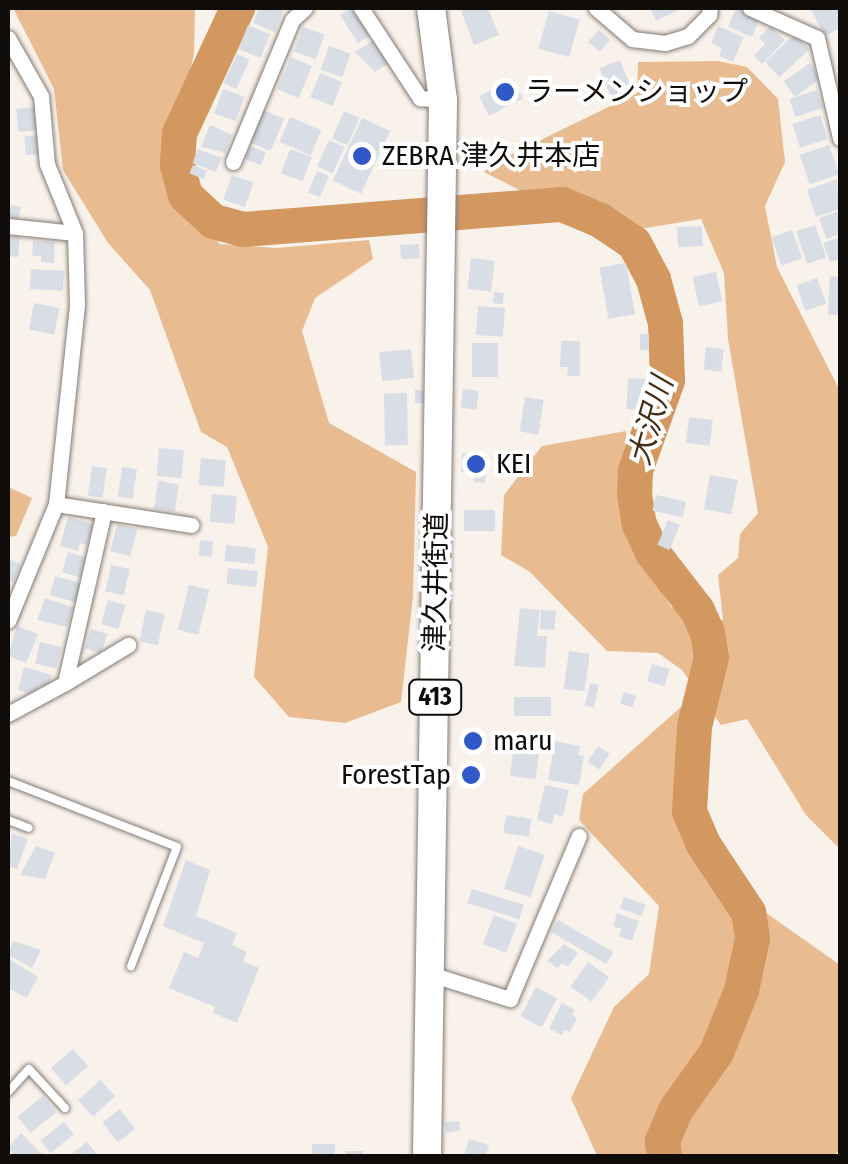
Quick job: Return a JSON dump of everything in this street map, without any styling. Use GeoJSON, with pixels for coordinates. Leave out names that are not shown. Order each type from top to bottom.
{"type":"FeatureCollection","features":[{"type":"Feature","properties":{"kind":"highway","name":"津久井街道"},"geometry":{"type":"LineString","coordinates":[[428,1156],[443,100],[431,8]]}},
{"type":"Feature","properties":{"kind":"street"},"geometry":{"type":"LineString","coordinates":[[233,162],[292,20],[305,8]]}},
{"type":"Feature","properties":{"kind":"street"},"geometry":{"type":"LineString","coordinates":[[361,8],[420,98],[443,100]]}},
{"type":"Feature","properties":{"kind":"street"},"geometry":{"type":"LineString","coordinates":[[596,8],[632,39],[664,43],[688,36],[709,16],[710,8]]}},
{"type":"Feature","properties":{"kind":"street"},"geometry":{"type":"LineString","coordinates":[[750,8],[817,38],[840,138]]}},
{"type":"Feature","properties":{"kind":"street"},"geometry":{"type":"LineString","coordinates":[[8,38],[41,96],[47,164],[75,233],[77,305],[56,504],[8,621]]}},
{"type":"Feature","properties":{"kind":"street"},"geometry":{"type":"LineString","coordinates":[[8,226],[75,233]]}},
{"type":"Feature","properties":{"kind":"street"},"geometry":{"type":"LineString","coordinates":[[56,504],[192,525]]}},
{"type":"Feature","properties":{"kind":"street"},"geometry":{"type":"LineString","coordinates":[[65,683],[104,511]]}},
{"type":"Feature","properties":{"kind":"street"},"geometry":{"type":"LineString","coordinates":[[8,714],[128,645]]}},
{"type":"Feature","properties":{"kind":"street"},"geometry":{"type":"LineString","coordinates":[[430,974],[510,998],[580,836]]}},
{"type":"Feature","properties":{"kind":"lane"},"geometry":{"type":"LineString","coordinates":[[8,780],[178,846],[131,966]]}},
{"type":"Feature","properties":{"kind":"lane"},"geometry":{"type":"LineString","coordinates":[[8,820],[29,828]]}},
{"type":"Feature","properties":{"kind":"lane"},"geometry":{"type":"LineString","coordinates":[[8,1092],[29,1069],[65,1108]]}},
{"type":"Feature","properties":{"kind":"shaded area"},"geometry":{"type":"Polygon","coordinates":[[[13,8],[195,8],[194,53],[172,161],[181,203],[220,244],[276,248],[369,240],[373,259],[315,298],[302,331],[329,423],[416,472],[413,596],[401,702],[345,723],[289,717],[254,677],[268,547],[227,447],[201,432],[150,290],[108,243],[63,170],[54,89],[13,8]]]}},
{"type":"Feature","properties":{"kind":"shaded area"},"geometry":{"type":"Polygon","coordinates":[[[718,61],[747,67],[778,99],[785,162],[765,206],[777,267],[840,391],[840,849],[806,815],[747,719],[721,725],[682,670],[658,653],[607,651],[530,572],[501,555],[504,495],[542,446],[626,431],[625,530],[671,607],[723,620],[718,575],[738,558],[740,534],[758,513],[728,339],[724,273],[701,219],[627,231],[523,192],[484,172],[498,161],[637,93],[638,62],[718,61]]]}},
{"type":"Feature","properties":{"kind":"shaded area"},"geometry":{"type":"Polygon","coordinates":[[[8,487],[32,498],[16,536],[8,537],[8,487]]]}},
{"type":"Feature","properties":{"kind":"shaded area"},"geometry":{"type":"Polygon","coordinates":[[[681,707],[708,743],[681,817],[722,891],[759,908],[840,965],[840,1150],[833,1156],[597,1156],[571,1098],[614,1007],[649,974],[659,906],[579,820],[583,794],[681,707]]]}},
{"type":"Feature","properties":{"kind":"building"},"geometry":{"type":"Polygon","coordinates":[[[259,8],[284,8],[275,32],[253,23],[259,8]]]}},
{"type":"Feature","properties":{"kind":"building"},"geometry":{"type":"Polygon","coordinates":[[[351,8],[372,34],[358,43],[340,15],[351,8]]]}},
{"type":"Feature","properties":{"kind":"building"},"geometry":{"type":"Polygon","coordinates":[[[488,8],[499,35],[474,45],[461,11],[488,8]]]}},
{"type":"Feature","properties":{"kind":"building"},"geometry":{"type":"Polygon","coordinates":[[[650,8],[683,8],[656,21],[650,8]]]}},
{"type":"Feature","properties":{"kind":"building"},"geometry":{"type":"Polygon","coordinates":[[[736,8],[761,15],[752,37],[728,27],[736,8]]]}},
{"type":"Feature","properties":{"kind":"building"},"geometry":{"type":"Polygon","coordinates":[[[810,8],[840,8],[840,28],[825,36],[810,8]]]}},
{"type":"Feature","properties":{"kind":"building"},"geometry":{"type":"Polygon","coordinates":[[[549,11],[580,20],[569,57],[538,48],[549,11]]]}},
{"type":"Feature","properties":{"kind":"building"},"geometry":{"type":"Polygon","coordinates":[[[248,25],[270,34],[261,58],[238,49],[248,25]]]}},
{"type":"Feature","properties":{"kind":"building"},"geometry":{"type":"Polygon","coordinates":[[[718,26],[744,37],[733,62],[719,56],[722,48],[711,43],[718,26]]]}},
{"type":"Feature","properties":{"kind":"building"},"geometry":{"type":"Polygon","coordinates":[[[770,26],[785,40],[762,64],[754,56],[765,44],[759,38],[770,26]]]}},
{"type":"Feature","properties":{"kind":"building"},"geometry":{"type":"Polygon","coordinates":[[[303,27],[325,35],[316,59],[294,51],[303,27]]]}},
{"type":"Feature","properties":{"kind":"building"},"geometry":{"type":"Polygon","coordinates":[[[599,30],[610,40],[599,52],[588,42],[599,30]]]}},
{"type":"Feature","properties":{"kind":"building"},"geometry":{"type":"Polygon","coordinates":[[[795,34],[809,49],[779,77],[765,62],[795,34]]]}},
{"type":"Feature","properties":{"kind":"building"},"geometry":{"type":"Polygon","coordinates":[[[374,40],[389,63],[375,72],[355,52],[374,40]]]}},
{"type":"Feature","properties":{"kind":"building"},"geometry":{"type":"Polygon","coordinates":[[[329,46],[351,54],[342,77],[320,69],[329,46]]]}},
{"type":"Feature","properties":{"kind":"building"},"geometry":{"type":"Polygon","coordinates":[[[237,54],[250,60],[236,89],[223,83],[237,54]]]}},
{"type":"Feature","properties":{"kind":"building"},"geometry":{"type":"Polygon","coordinates":[[[291,57],[312,66],[298,98],[277,89],[291,57]]]}},
{"type":"Feature","properties":{"kind":"building"},"geometry":{"type":"Polygon","coordinates":[[[620,60],[632,89],[611,97],[600,68],[620,60]]]}},
{"type":"Feature","properties":{"kind":"building"},"geometry":{"type":"Polygon","coordinates":[[[810,63],[821,79],[795,97],[784,81],[810,63]]]}},
{"type":"Feature","properties":{"kind":"building"},"geometry":{"type":"Polygon","coordinates":[[[320,73],[342,82],[333,106],[310,97],[320,73]]]}},
{"type":"Feature","properties":{"kind":"building"},"geometry":{"type":"Polygon","coordinates":[[[513,79],[523,99],[489,116],[479,96],[513,79]]]}},
{"type":"Feature","properties":{"kind":"building"},"geometry":{"type":"Polygon","coordinates":[[[223,89],[245,97],[236,121],[214,113],[223,89]]]}},
{"type":"Feature","properties":{"kind":"building"},"geometry":{"type":"Polygon","coordinates":[[[817,90],[823,108],[795,117],[789,99],[817,90]]]}},
{"type":"Feature","properties":{"kind":"building"},"geometry":{"type":"Polygon","coordinates":[[[37,107],[39,130],[18,132],[16,109],[37,107]]]}},
{"type":"Feature","properties":{"kind":"building"},"geometry":{"type":"Polygon","coordinates":[[[263,110],[284,119],[270,151],[249,142],[263,110]]]}},
{"type":"Feature","properties":{"kind":"building"},"geometry":{"type":"Polygon","coordinates":[[[344,111],[360,118],[347,145],[332,138],[344,111]]]}},
{"type":"Feature","properties":{"kind":"building"},"geometry":{"type":"Polygon","coordinates":[[[820,115],[828,139],[800,148],[792,124],[820,115]]]}},
{"type":"Feature","properties":{"kind":"building"},"geometry":{"type":"Polygon","coordinates":[[[290,117],[321,130],[311,155],[279,142],[290,117]]]}},
{"type":"Feature","properties":{"kind":"building","name":"ZEBRA 津久井本店"},"geometry":{"type":"Polygon","coordinates":[[[362,118],[390,131],[361,194],[333,181],[362,118]]]}},
{"type":"Feature","properties":{"kind":"building"},"geometry":{"type":"Polygon","coordinates":[[[210,125],[232,135],[225,153],[201,147],[210,125]]]}},
{"type":"Feature","properties":{"kind":"building"},"geometry":{"type":"Polygon","coordinates":[[[38,135],[40,154],[26,155],[24,136],[38,135]]]}},
{"type":"Feature","properties":{"kind":"building"},"geometry":{"type":"Polygon","coordinates":[[[329,140],[345,147],[333,173],[317,166],[329,140]]]}},
{"type":"Feature","properties":{"kind":"building"},"geometry":{"type":"Polygon","coordinates":[[[829,145],[839,174],[810,184],[800,155],[829,145]]]}},
{"type":"Feature","properties":{"kind":"building"},"geometry":{"type":"Polygon","coordinates":[[[250,146],[266,152],[261,165],[245,159],[250,146]]]}},
{"type":"Feature","properties":{"kind":"building"},"geometry":{"type":"Polygon","coordinates":[[[198,149],[221,158],[216,172],[193,163],[198,149]]]}},
{"type":"Feature","properties":{"kind":"building"},"geometry":{"type":"Polygon","coordinates":[[[290,149],[312,157],[303,181],[281,173],[290,149]]]}},
{"type":"Feature","properties":{"kind":"building"},"geometry":{"type":"Polygon","coordinates":[[[193,165],[207,171],[203,179],[189,173],[193,165]]]}},
{"type":"Feature","properties":{"kind":"building"},"geometry":{"type":"Polygon","coordinates":[[[317,171],[329,176],[320,197],[308,192],[317,171]]]}},
{"type":"Feature","properties":{"kind":"building"},"geometry":{"type":"Polygon","coordinates":[[[232,175],[254,183],[245,207],[223,199],[232,175]]]}},
{"type":"Feature","properties":{"kind":"building"},"geometry":{"type":"Polygon","coordinates":[[[837,179],[840,209],[816,217],[807,190],[837,179]]]}},
{"type":"Feature","properties":{"kind":"building"},"geometry":{"type":"Polygon","coordinates":[[[11,205],[21,207],[18,222],[8,220],[11,205]]]}},
{"type":"Feature","properties":{"kind":"building"},"geometry":{"type":"Polygon","coordinates":[[[840,211],[840,234],[826,239],[819,218],[840,211]]]}},
{"type":"Feature","properties":{"kind":"building"},"geometry":{"type":"Polygon","coordinates":[[[815,225],[826,257],[807,264],[796,232],[815,225]]]}},
{"type":"Feature","properties":{"kind":"building"},"geometry":{"type":"Polygon","coordinates":[[[702,226],[703,246],[678,247],[677,227],[702,226]]]}},
{"type":"Feature","properties":{"kind":"building"},"geometry":{"type":"Polygon","coordinates":[[[792,230],[802,258],[782,266],[771,238],[792,230]]]}},
{"type":"Feature","properties":{"kind":"building"},"geometry":{"type":"Polygon","coordinates":[[[8,236],[20,237],[18,257],[8,256],[8,236]]]}},
{"type":"Feature","properties":{"kind":"building"},"geometry":{"type":"Polygon","coordinates":[[[840,237],[840,259],[830,262],[823,243],[840,237]]]}},
{"type":"Feature","properties":{"kind":"building"},"geometry":{"type":"Polygon","coordinates":[[[33,241],[55,242],[54,263],[32,256],[33,241]]]}},
{"type":"Feature","properties":{"kind":"building"},"geometry":{"type":"Polygon","coordinates":[[[419,244],[420,258],[401,259],[400,245],[419,244]]]}},
{"type":"Feature","properties":{"kind":"building"},"geometry":{"type":"Polygon","coordinates":[[[471,258],[495,261],[491,292],[467,289],[471,258]]]}},
{"type":"Feature","properties":{"kind":"building"},"geometry":{"type":"Polygon","coordinates":[[[626,263],[635,314],[608,319],[599,268],[626,263]]]}},
{"type":"Feature","properties":{"kind":"building"},"geometry":{"type":"Polygon","coordinates":[[[31,269],[64,271],[63,291],[30,289],[31,269]]]}},
{"type":"Feature","properties":{"kind":"building"},"geometry":{"type":"Polygon","coordinates":[[[716,272],[722,301],[699,306],[693,277],[716,272]]]}},
{"type":"Feature","properties":{"kind":"building"},"geometry":{"type":"Polygon","coordinates":[[[830,276],[840,277],[840,315],[828,315],[830,276]]]}},
{"type":"Feature","properties":{"kind":"building"},"geometry":{"type":"Polygon","coordinates":[[[817,278],[826,303],[806,311],[796,286],[817,278]]]}},
{"type":"Feature","properties":{"kind":"building"},"geometry":{"type":"Polygon","coordinates":[[[494,292],[504,293],[503,304],[493,303],[494,292]]]}},
{"type":"Feature","properties":{"kind":"building"},"geometry":{"type":"Polygon","coordinates":[[[34,303],[60,308],[54,334],[29,330],[34,303]]]}},
{"type":"Feature","properties":{"kind":"building"},"geometry":{"type":"Polygon","coordinates":[[[478,306],[505,308],[503,337],[476,335],[478,306]]]}},
{"type":"Feature","properties":{"kind":"building"},"geometry":{"type":"Polygon","coordinates":[[[640,334],[649,334],[649,350],[640,350],[640,334]]]}},
{"type":"Feature","properties":{"kind":"building"},"geometry":{"type":"Polygon","coordinates":[[[561,341],[580,341],[580,376],[567,376],[568,367],[560,367],[561,341]]]}},
{"type":"Feature","properties":{"kind":"building"},"geometry":{"type":"Polygon","coordinates":[[[472,343],[498,343],[498,377],[472,377],[472,343]]]}},
{"type":"Feature","properties":{"kind":"building"},"geometry":{"type":"Polygon","coordinates":[[[706,347],[724,349],[721,372],[704,370],[706,347]]]}},
{"type":"Feature","properties":{"kind":"building"},"geometry":{"type":"Polygon","coordinates":[[[411,349],[414,378],[382,381],[379,352],[411,349]]]}},
{"type":"Feature","properties":{"kind":"building"},"geometry":{"type":"Polygon","coordinates":[[[628,378],[646,379],[644,410],[626,409],[628,378]]]}},
{"type":"Feature","properties":{"kind":"building"},"geometry":{"type":"Polygon","coordinates":[[[463,389],[479,391],[477,410],[461,408],[463,389]]]}},
{"type":"Feature","properties":{"kind":"building"},"geometry":{"type":"Polygon","coordinates":[[[415,390],[424,390],[424,403],[415,403],[415,390]]]}},
{"type":"Feature","properties":{"kind":"building"},"geometry":{"type":"Polygon","coordinates":[[[384,393],[407,393],[408,445],[385,445],[384,393]]]}},
{"type":"Feature","properties":{"kind":"building"},"geometry":{"type":"Polygon","coordinates":[[[525,397],[544,400],[538,435],[520,432],[525,397]]]}},
{"type":"Feature","properties":{"kind":"building"},"geometry":{"type":"Polygon","coordinates":[[[689,417],[713,420],[710,446],[686,443],[689,417]]]}},
{"type":"Feature","properties":{"kind":"building"},"geometry":{"type":"Polygon","coordinates":[[[159,448],[184,450],[181,478],[157,476],[159,448]]]}},
{"type":"Feature","properties":{"kind":"building"},"geometry":{"type":"Polygon","coordinates":[[[462,453],[487,455],[485,483],[474,482],[474,473],[461,472],[462,453]]]}},
{"type":"Feature","properties":{"kind":"building"},"geometry":{"type":"Polygon","coordinates":[[[201,458],[226,460],[224,487],[199,485],[201,458]]]}},
{"type":"Feature","properties":{"kind":"building"},"geometry":{"type":"Polygon","coordinates":[[[92,466],[107,468],[103,498],[88,496],[92,466]]]}},
{"type":"Feature","properties":{"kind":"building"},"geometry":{"type":"Polygon","coordinates":[[[122,467],[137,469],[133,499],[118,497],[122,467]]]}},
{"type":"Feature","properties":{"kind":"building"},"geometry":{"type":"Polygon","coordinates":[[[710,475],[738,480],[731,514],[704,509],[710,475]]]}},
{"type":"Feature","properties":{"kind":"building"},"geometry":{"type":"Polygon","coordinates":[[[158,481],[179,484],[175,512],[154,509],[158,481]]]}},
{"type":"Feature","properties":{"kind":"building"},"geometry":{"type":"Polygon","coordinates":[[[212,494],[237,496],[234,524],[210,522],[212,494]]]}},
{"type":"Feature","properties":{"kind":"building"},"geometry":{"type":"Polygon","coordinates":[[[656,495],[686,502],[683,518],[652,511],[656,495]]]}},
{"type":"Feature","properties":{"kind":"building"},"geometry":{"type":"Polygon","coordinates":[[[464,510],[495,510],[495,531],[464,531],[464,510]]]}},
{"type":"Feature","properties":{"kind":"building"},"geometry":{"type":"Polygon","coordinates":[[[68,517],[93,524],[87,545],[80,543],[78,551],[60,546],[68,517]]]}},
{"type":"Feature","properties":{"kind":"building"},"geometry":{"type":"Polygon","coordinates":[[[668,520],[680,525],[669,550],[657,545],[668,520]]]}},
{"type":"Feature","properties":{"kind":"building"},"geometry":{"type":"Polygon","coordinates":[[[117,524],[137,529],[131,556],[110,551],[117,524]]]}},
{"type":"Feature","properties":{"kind":"building"},"geometry":{"type":"Polygon","coordinates":[[[200,540],[213,541],[212,557],[199,556],[200,540]]]}},
{"type":"Feature","properties":{"kind":"building"},"geometry":{"type":"Polygon","coordinates":[[[226,545],[256,548],[254,564],[224,561],[226,545]]]}},
{"type":"Feature","properties":{"kind":"building"},"geometry":{"type":"Polygon","coordinates":[[[68,552],[86,557],[80,577],[62,572],[68,552]]]}},
{"type":"Feature","properties":{"kind":"building"},"geometry":{"type":"Polygon","coordinates":[[[8,558],[21,564],[13,582],[8,580],[8,558]]]}},
{"type":"Feature","properties":{"kind":"building"},"geometry":{"type":"Polygon","coordinates":[[[111,565],[130,569],[124,595],[105,591],[111,565]]]}},
{"type":"Feature","properties":{"kind":"building"},"geometry":{"type":"Polygon","coordinates":[[[228,568],[258,571],[256,587],[226,584],[228,568]]]}},
{"type":"Feature","properties":{"kind":"building"},"geometry":{"type":"Polygon","coordinates":[[[55,576],[82,583],[77,603],[50,595],[55,576]]]}},
{"type":"Feature","properties":{"kind":"building"},"geometry":{"type":"Polygon","coordinates":[[[189,585],[209,590],[198,635],[178,630],[189,585]]]}},
{"type":"Feature","properties":{"kind":"building"},"geometry":{"type":"Polygon","coordinates":[[[45,598],[73,607],[67,627],[37,620],[45,598]]]}},
{"type":"Feature","properties":{"kind":"building"},"geometry":{"type":"Polygon","coordinates":[[[108,600],[125,605],[118,629],[101,624],[108,600]]]}},
{"type":"Feature","properties":{"kind":"building"},"geometry":{"type":"Polygon","coordinates":[[[520,608],[540,610],[537,636],[547,636],[545,668],[514,666],[520,608]]]}},
{"type":"Feature","properties":{"kind":"building"},"geometry":{"type":"Polygon","coordinates":[[[146,610],[165,614],[158,645],[139,641],[146,610]]]}},
{"type":"Feature","properties":{"kind":"building"},"geometry":{"type":"Polygon","coordinates":[[[541,610],[556,611],[555,630],[540,629],[541,610]]]}},
{"type":"Feature","properties":{"kind":"building"},"geometry":{"type":"Polygon","coordinates":[[[17,626],[38,634],[26,663],[8,656],[17,626]]]}},
{"type":"Feature","properties":{"kind":"building"},"geometry":{"type":"Polygon","coordinates":[[[91,629],[107,634],[101,653],[85,648],[91,629]]]}},
{"type":"Feature","properties":{"kind":"building"},"geometry":{"type":"Polygon","coordinates":[[[40,642],[61,647],[56,668],[35,663],[40,642]]]}},
{"type":"Feature","properties":{"kind":"building"},"geometry":{"type":"Polygon","coordinates":[[[569,651],[590,654],[585,692],[564,689],[569,651]]]}},
{"type":"Feature","properties":{"kind":"building"},"geometry":{"type":"Polygon","coordinates":[[[652,664],[669,669],[664,686],[647,681],[652,664]]]}},
{"type":"Feature","properties":{"kind":"building"},"geometry":{"type":"Polygon","coordinates":[[[24,667],[52,675],[48,688],[39,685],[36,695],[18,690],[24,667]]]}},
{"type":"Feature","properties":{"kind":"building"},"geometry":{"type":"Polygon","coordinates":[[[590,683],[599,685],[594,707],[585,705],[590,683]]]}},
{"type":"Feature","properties":{"kind":"building"},"geometry":{"type":"Polygon","coordinates":[[[624,692],[636,696],[633,707],[620,703],[624,692]]]}},
{"type":"Feature","properties":{"kind":"building"},"geometry":{"type":"Polygon","coordinates":[[[514,697],[551,697],[551,716],[514,716],[514,697]]]}},
{"type":"Feature","properties":{"kind":"building"},"geometry":{"type":"Polygon","coordinates":[[[555,741],[580,746],[578,755],[584,756],[579,785],[548,780],[555,741]]]}},
{"type":"Feature","properties":{"kind":"building"},"geometry":{"type":"Polygon","coordinates":[[[598,746],[610,754],[599,770],[587,762],[598,746]]]}},
{"type":"Feature","properties":{"kind":"building"},"geometry":{"type":"Polygon","coordinates":[[[513,751],[539,754],[536,779],[510,776],[513,751]]]}},
{"type":"Feature","properties":{"kind":"building"},"geometry":{"type":"Polygon","coordinates":[[[545,785],[569,790],[563,816],[554,814],[552,824],[537,820],[545,785]]]}},
{"type":"Feature","properties":{"kind":"building"},"geometry":{"type":"Polygon","coordinates":[[[506,815],[532,819],[529,837],[503,833],[506,815]]]}},
{"type":"Feature","properties":{"kind":"building"},"geometry":{"type":"Polygon","coordinates":[[[12,833],[28,839],[17,869],[8,866],[12,833]]]}},
{"type":"Feature","properties":{"kind":"building"},"geometry":{"type":"Polygon","coordinates":[[[36,846],[55,853],[45,879],[20,875],[36,846]]]}},
{"type":"Feature","properties":{"kind":"building"},"geometry":{"type":"Polygon","coordinates":[[[518,846],[545,855],[531,897],[504,889],[518,846]]]}},
{"type":"Feature","properties":{"kind":"building"},"geometry":{"type":"Polygon","coordinates":[[[186,860],[210,870],[196,916],[237,933],[232,945],[247,952],[243,961],[259,968],[237,1023],[213,1013],[215,1007],[169,988],[184,952],[198,958],[204,943],[163,926],[186,860]]]}},
{"type":"Feature","properties":{"kind":"building"},"geometry":{"type":"Polygon","coordinates":[[[472,889],[524,905],[519,919],[468,903],[472,889]]]}},
{"type":"Feature","properties":{"kind":"building"},"geometry":{"type":"Polygon","coordinates":[[[624,897],[646,905],[642,916],[620,908],[624,897]]]}},
{"type":"Feature","properties":{"kind":"building"},"geometry":{"type":"Polygon","coordinates":[[[617,913],[639,921],[632,941],[619,936],[622,929],[613,926],[617,913]]]}},
{"type":"Feature","properties":{"kind":"building"},"geometry":{"type":"Polygon","coordinates":[[[494,915],[517,924],[506,953],[483,944],[494,915]]]}},
{"type":"Feature","properties":{"kind":"building"},"geometry":{"type":"Polygon","coordinates":[[[558,920],[613,952],[606,964],[551,932],[558,920]]]}},
{"type":"Feature","properties":{"kind":"building"},"geometry":{"type":"Polygon","coordinates":[[[13,941],[41,950],[32,968],[8,955],[13,941]]]}},
{"type":"Feature","properties":{"kind":"building"},"geometry":{"type":"Polygon","coordinates":[[[564,944],[578,953],[568,967],[562,963],[558,968],[547,961],[564,944]]]}},
{"type":"Feature","properties":{"kind":"building"},"geometry":{"type":"Polygon","coordinates":[[[8,958],[38,977],[27,998],[8,988],[8,958]]]}},
{"type":"Feature","properties":{"kind":"building"},"geometry":{"type":"Polygon","coordinates":[[[588,962],[609,977],[591,1002],[570,986],[588,962]]]}},
{"type":"Feature","properties":{"kind":"building"},"geometry":{"type":"Polygon","coordinates":[[[536,987],[557,998],[542,1027],[521,1016],[536,987]]]}},
{"type":"Feature","properties":{"kind":"building"},"geometry":{"type":"Polygon","coordinates":[[[562,1003],[575,1010],[572,1015],[577,1018],[570,1032],[564,1030],[562,1035],[549,1029],[562,1003]]]}},
{"type":"Feature","properties":{"kind":"building"},"geometry":{"type":"Polygon","coordinates":[[[73,1049],[88,1066],[66,1085],[51,1068],[73,1049]]]}},
{"type":"Feature","properties":{"kind":"building"},"geometry":{"type":"Polygon","coordinates":[[[100,1080],[115,1096],[93,1117],[78,1100],[100,1080]]]}},
{"type":"Feature","properties":{"kind":"building"},"geometry":{"type":"Polygon","coordinates":[[[43,1096],[56,1112],[31,1133],[17,1117],[43,1096]]]}},
{"type":"Feature","properties":{"kind":"building"},"geometry":{"type":"Polygon","coordinates":[[[120,1109],[135,1129],[117,1142],[102,1122],[120,1109]]]}},
{"type":"Feature","properties":{"kind":"building"},"geometry":{"type":"Polygon","coordinates":[[[459,1121],[460,1131],[446,1132],[445,1122],[459,1121]]]}},
{"type":"Feature","properties":{"kind":"building"},"geometry":{"type":"Polygon","coordinates":[[[64,1122],[74,1135],[50,1153],[40,1140],[64,1122]]]}},
{"type":"Feature","properties":{"kind":"building"},"geometry":{"type":"Polygon","coordinates":[[[21,1133],[44,1156],[16,1156],[8,1148],[21,1133]]]}},
{"type":"Feature","properties":{"kind":"building"},"geometry":{"type":"Polygon","coordinates":[[[469,1139],[489,1145],[486,1156],[464,1156],[469,1139]]]}},
{"type":"Feature","properties":{"kind":"building"},"geometry":{"type":"Polygon","coordinates":[[[87,1142],[98,1156],[69,1156],[87,1142]]]}},
{"type":"Feature","properties":{"kind":"building"},"geometry":{"type":"Polygon","coordinates":[[[312,1144],[335,1144],[335,1156],[312,1156],[312,1144]]]}},
{"type":"Feature","properties":{"kind":"building"},"geometry":{"type":"Polygon","coordinates":[[[345,1151],[363,1151],[363,1156],[345,1156],[345,1151]]]}},
{"type":"Feature","properties":{"kind":"waterway","name":"大沢川"},"geometry":{"type":"LineString","coordinates":[[237,8],[179,133],[177,165],[185,195],[213,221],[243,229],[562,204],[600,220],[634,243],[653,279],[665,323],[667,380],[635,470],[634,494],[639,524],[652,552],[697,610],[707,632],[711,657],[694,726],[689,811],[703,844],[748,912],[752,938],[741,990],[716,1052],[675,1110],[662,1141],[664,1156]]}},
{"type":"Feature","properties":{"kind":"place","name":"ラーメンショップ"},"geometry":{"type":"Point","coordinates":[505,92]}},
{"type":"Feature","properties":{"kind":"place","name":"ZEBRA 津久井本店"},"geometry":{"type":"Point","coordinates":[362,156]}},
{"type":"Feature","properties":{"kind":"place","name":"KEI"},"geometry":{"type":"Point","coordinates":[476,464]}},
{"type":"Feature","properties":{"kind":"place","name":"maru"},"geometry":{"type":"Point","coordinates":[473,741]}},
{"type":"Feature","properties":{"kind":"place","name":"ForestTap"},"geometry":{"type":"Point","coordinates":[471,775]}}]}
